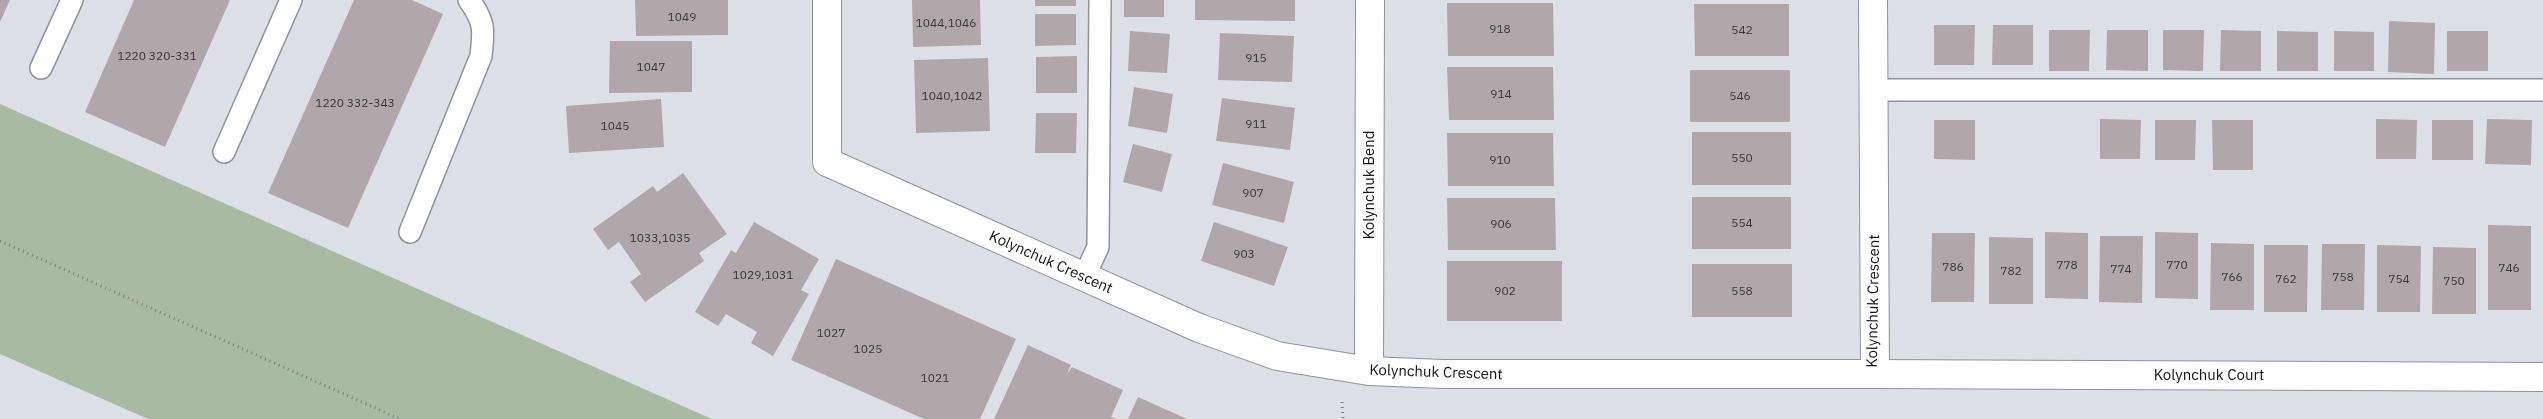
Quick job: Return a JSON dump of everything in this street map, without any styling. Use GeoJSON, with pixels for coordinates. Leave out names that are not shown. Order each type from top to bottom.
{"type":"FeatureCollection","features":[{"type":"Feature","properties":{"kind":"street","name":"Kolynchuk Crescent"},"geometry":{"type":"LineString","coordinates":[[827,0],[826,162],[1199,328],[1277,356],[1369,370],[1442,374],[1875,374],[1873,0]]}},
{"type":"Feature","properties":{"kind":"street","name":"Kolynchuk Bend"},"geometry":{"type":"LineString","coordinates":[[1369,370],[1370,0]]}},
{"type":"Feature","properties":{"kind":"street","name":"Kolynchuk Court"},"geometry":{"type":"LineString","coordinates":[[1875,374],[2543,377]]}},
{"type":"Feature","properties":{"kind":"lane"},"geometry":{"type":"LineString","coordinates":[[41,68],[72,0]]}},
{"type":"Feature","properties":{"kind":"lane"},"geometry":{"type":"LineString","coordinates":[[224,152],[291,0]]}},
{"type":"Feature","properties":{"kind":"lane"},"geometry":{"type":"LineString","coordinates":[[410,232],[481,56],[483,39],[481,17],[469,0]]}},
{"type":"Feature","properties":{"kind":"lane"},"geometry":{"type":"LineString","coordinates":[[1084,277],[1098,247],[1100,0]]}},
{"type":"Feature","properties":{"kind":"lane"},"geometry":{"type":"LineString","coordinates":[[1874,90],[2543,90]]}},
{"type":"Feature","properties":{"kind":"path"},"geometry":{"type":"LineString","coordinates":[[0,241],[400,419]]}},
{"type":"Feature","properties":{"kind":"path"},"geometry":{"type":"LineString","coordinates":[[1343,419],[1344,402]]}},
{"type":"Feature","properties":{"kind":"green space"},"geometry":{"type":"Polygon","coordinates":[[[0,104],[712,419],[148,419],[0,354],[0,104]]]}},
{"type":"Feature","properties":{"kind":"building"},"geometry":{"type":"Polygon","coordinates":[[[0,0],[10,0],[0,22],[0,0]]]}},
{"type":"Feature","properties":{"kind":"building"},"geometry":{"type":"Polygon","coordinates":[[[134,0],[230,0],[165,147],[85,112],[134,0]]]}},
{"type":"Feature","properties":{"kind":"building"},"geometry":{"type":"Polygon","coordinates":[[[354,0],[412,0],[443,14],[348,228],[268,193],[354,0]]]}},
{"type":"Feature","properties":{"kind":"building"},"geometry":{"type":"Polygon","coordinates":[[[635,0],[728,0],[728,35],[636,36],[635,0]]]}},
{"type":"Feature","properties":{"kind":"building"},"geometry":{"type":"Polygon","coordinates":[[[912,0],[980,0],[981,45],[913,47],[912,0]]]}},
{"type":"Feature","properties":{"kind":"building"},"geometry":{"type":"Polygon","coordinates":[[[1035,0],[1076,0],[1076,6],[1035,6],[1035,0]]]}},
{"type":"Feature","properties":{"kind":"building"},"geometry":{"type":"Polygon","coordinates":[[[1124,0],[1164,0],[1164,17],[1124,17],[1124,0]]]}},
{"type":"Feature","properties":{"kind":"building"},"geometry":{"type":"Polygon","coordinates":[[[1195,0],[1295,0],[1295,21],[1195,20],[1195,0]]]}},
{"type":"Feature","properties":{"kind":"building"},"geometry":{"type":"Polygon","coordinates":[[[1447,3],[1553,3],[1554,56],[1448,56],[1447,3]]]}},
{"type":"Feature","properties":{"kind":"building"},"geometry":{"type":"Polygon","coordinates":[[[1694,4],[1789,4],[1789,56],[1695,56],[1694,4]]]}},
{"type":"Feature","properties":{"kind":"building"},"geometry":{"type":"Polygon","coordinates":[[[1035,14],[1076,14],[1076,45],[1035,46],[1035,14]]]}},
{"type":"Feature","properties":{"kind":"building"},"geometry":{"type":"Polygon","coordinates":[[[2389,21],[2435,23],[2434,74],[2388,72],[2389,21]]]}},
{"type":"Feature","properties":{"kind":"building"},"geometry":{"type":"Polygon","coordinates":[[[1934,25],[1975,25],[1974,65],[1934,65],[1934,25]]]}},
{"type":"Feature","properties":{"kind":"building"},"geometry":{"type":"Polygon","coordinates":[[[1993,25],[2033,25],[2033,65],[1992,65],[1993,25]]]}},
{"type":"Feature","properties":{"kind":"building"},"geometry":{"type":"Polygon","coordinates":[[[2049,30],[2090,30],[2089,71],[2049,71],[2049,30]]]}},
{"type":"Feature","properties":{"kind":"building"},"geometry":{"type":"Polygon","coordinates":[[[2107,30],[2148,30],[2148,71],[2106,70],[2107,30]]]}},
{"type":"Feature","properties":{"kind":"building"},"geometry":{"type":"Polygon","coordinates":[[[2163,30],[2204,30],[2203,71],[2163,70],[2163,30]]]}},
{"type":"Feature","properties":{"kind":"building"},"geometry":{"type":"Polygon","coordinates":[[[2221,30],[2261,31],[2261,71],[2220,71],[2221,30]]]}},
{"type":"Feature","properties":{"kind":"building"},"geometry":{"type":"Polygon","coordinates":[[[1130,31],[1170,34],[1167,73],[1128,71],[1130,31]]]}},
{"type":"Feature","properties":{"kind":"building"},"geometry":{"type":"Polygon","coordinates":[[[2277,31],[2318,32],[2318,71],[2277,71],[2277,31]]]}},
{"type":"Feature","properties":{"kind":"building"},"geometry":{"type":"Polygon","coordinates":[[[2334,31],[2374,32],[2374,71],[2334,71],[2334,31]]]}},
{"type":"Feature","properties":{"kind":"building"},"geometry":{"type":"Polygon","coordinates":[[[2447,31],[2488,31],[2488,71],[2447,71],[2447,31]]]}},
{"type":"Feature","properties":{"kind":"building"},"geometry":{"type":"Polygon","coordinates":[[[1220,33],[1294,36],[1292,82],[1218,80],[1220,33]]]}},
{"type":"Feature","properties":{"kind":"building"},"geometry":{"type":"Polygon","coordinates":[[[610,41],[692,41],[692,92],[609,93],[610,41]]]}},
{"type":"Feature","properties":{"kind":"building"},"geometry":{"type":"Polygon","coordinates":[[[1077,56],[1077,93],[1036,93],[1036,57],[1077,56]]]}},
{"type":"Feature","properties":{"kind":"building"},"geometry":{"type":"Polygon","coordinates":[[[988,58],[990,131],[916,133],[914,60],[988,58]]]}},
{"type":"Feature","properties":{"kind":"building"},"geometry":{"type":"Polygon","coordinates":[[[1447,67],[1553,67],[1554,120],[1449,120],[1447,67]]]}},
{"type":"Feature","properties":{"kind":"building"},"geometry":{"type":"Polygon","coordinates":[[[1690,70],[1790,70],[1790,122],[1690,122],[1690,70]]]}},
{"type":"Feature","properties":{"kind":"building"},"geometry":{"type":"Polygon","coordinates":[[[1134,87],[1173,94],[1167,133],[1128,126],[1134,87]]]}},
{"type":"Feature","properties":{"kind":"building"},"geometry":{"type":"Polygon","coordinates":[[[1222,98],[1295,108],[1290,150],[1216,141],[1222,98]]]}},
{"type":"Feature","properties":{"kind":"building"},"geometry":{"type":"Polygon","coordinates":[[[661,99],[664,147],[569,153],[566,106],[661,99]]]}},
{"type":"Feature","properties":{"kind":"building"},"geometry":{"type":"Polygon","coordinates":[[[1036,113],[1077,113],[1076,153],[1035,153],[1036,113]]]}},
{"type":"Feature","properties":{"kind":"building"},"geometry":{"type":"Polygon","coordinates":[[[2100,119],[2141,120],[2140,159],[2100,159],[2100,119]]]}},
{"type":"Feature","properties":{"kind":"building"},"geometry":{"type":"Polygon","coordinates":[[[2376,119],[2417,120],[2416,159],[2376,159],[2376,119]]]}},
{"type":"Feature","properties":{"kind":"building"},"geometry":{"type":"Polygon","coordinates":[[[2487,119],[2532,120],[2531,165],[2485,164],[2487,119]]]}},
{"type":"Feature","properties":{"kind":"building"},"geometry":{"type":"Polygon","coordinates":[[[1934,120],[1975,120],[1975,160],[1934,159],[1934,120]]]}},
{"type":"Feature","properties":{"kind":"building"},"geometry":{"type":"Polygon","coordinates":[[[2155,120],[2196,120],[2195,160],[2155,160],[2155,120]]]}},
{"type":"Feature","properties":{"kind":"building"},"geometry":{"type":"Polygon","coordinates":[[[2212,120],[2253,120],[2253,170],[2213,170],[2212,120]]]}},
{"type":"Feature","properties":{"kind":"building"},"geometry":{"type":"Polygon","coordinates":[[[2432,120],[2473,120],[2473,160],[2432,160],[2432,120]]]}},
{"type":"Feature","properties":{"kind":"building"},"geometry":{"type":"Polygon","coordinates":[[[1692,132],[1791,132],[1791,185],[1692,185],[1692,132]]]}},
{"type":"Feature","properties":{"kind":"building"},"geometry":{"type":"Polygon","coordinates":[[[1447,133],[1553,133],[1554,186],[1448,186],[1447,133]]]}},
{"type":"Feature","properties":{"kind":"building"},"geometry":{"type":"Polygon","coordinates":[[[1133,144],[1172,154],[1162,192],[1123,182],[1133,144]]]}},
{"type":"Feature","properties":{"kind":"building"},"geometry":{"type":"Polygon","coordinates":[[[1223,163],[1294,182],[1284,223],[1212,205],[1223,163]]]}},
{"type":"Feature","properties":{"kind":"building"},"geometry":{"type":"Polygon","coordinates":[[[683,173],[727,234],[699,253],[704,261],[645,302],[630,282],[641,274],[619,242],[608,250],[593,229],[653,186],[657,192],[683,173]]]}},
{"type":"Feature","properties":{"kind":"building"},"geometry":{"type":"Polygon","coordinates":[[[1692,197],[1791,197],[1791,249],[1692,249],[1692,197]]]}},
{"type":"Feature","properties":{"kind":"building"},"geometry":{"type":"Polygon","coordinates":[[[1447,198],[1555,198],[1556,250],[1448,250],[1447,198]]]}},
{"type":"Feature","properties":{"kind":"building"},"geometry":{"type":"Polygon","coordinates":[[[754,222],[819,259],[801,290],[809,294],[773,356],[751,343],[757,332],[726,314],[718,326],[695,312],[731,250],[736,253],[754,222]]]}},
{"type":"Feature","properties":{"kind":"building"},"geometry":{"type":"Polygon","coordinates":[[[1214,222],[1288,247],[1274,286],[1201,261],[1214,222]]]}},
{"type":"Feature","properties":{"kind":"building"},"geometry":{"type":"Polygon","coordinates":[[[2488,225],[2531,226],[2531,310],[2488,310],[2488,225]]]}},
{"type":"Feature","properties":{"kind":"building"},"geometry":{"type":"Polygon","coordinates":[[[2045,232],[2088,233],[2088,299],[2045,298],[2045,232]]]}},
{"type":"Feature","properties":{"kind":"building"},"geometry":{"type":"Polygon","coordinates":[[[2155,232],[2198,233],[2198,299],[2155,298],[2155,232]]]}},
{"type":"Feature","properties":{"kind":"building"},"geometry":{"type":"Polygon","coordinates":[[[1932,233],[1975,233],[1974,302],[1931,302],[1932,233]]]}},
{"type":"Feature","properties":{"kind":"building"},"geometry":{"type":"Polygon","coordinates":[[[2100,236],[2143,236],[2142,303],[2099,302],[2100,236]]]}},
{"type":"Feature","properties":{"kind":"building"},"geometry":{"type":"Polygon","coordinates":[[[1989,237],[2033,238],[2033,304],[1989,304],[1989,237]]]}},
{"type":"Feature","properties":{"kind":"building"},"geometry":{"type":"Polygon","coordinates":[[[2211,243],[2254,244],[2254,310],[2210,310],[2211,243]]]}},
{"type":"Feature","properties":{"kind":"building"},"geometry":{"type":"Polygon","coordinates":[[[2322,244],[2365,244],[2364,310],[2321,310],[2322,244]]]}},
{"type":"Feature","properties":{"kind":"building"},"geometry":{"type":"Polygon","coordinates":[[[2264,245],[2308,245],[2307,312],[2264,312],[2264,245]]]}},
{"type":"Feature","properties":{"kind":"building"},"geometry":{"type":"Polygon","coordinates":[[[2377,245],[2421,246],[2420,312],[2377,312],[2377,245]]]}},
{"type":"Feature","properties":{"kind":"building"},"geometry":{"type":"Polygon","coordinates":[[[2433,247],[2476,248],[2476,314],[2432,314],[2433,247]]]}},
{"type":"Feature","properties":{"kind":"building"},"geometry":{"type":"Polygon","coordinates":[[[836,259],[1016,339],[980,419],[924,419],[791,360],[836,259]]]}},
{"type":"Feature","properties":{"kind":"building"},"geometry":{"type":"Polygon","coordinates":[[[1447,261],[1562,261],[1562,321],[1447,321],[1447,261]]]}},
{"type":"Feature","properties":{"kind":"building"},"geometry":{"type":"Polygon","coordinates":[[[1692,264],[1792,264],[1792,317],[1692,317],[1692,264]]]}},
{"type":"Feature","properties":{"kind":"building"},"geometry":{"type":"Polygon","coordinates":[[[1028,345],[1071,365],[1067,374],[1072,367],[1123,390],[1111,417],[1116,419],[994,419],[1028,345]]]}},
{"type":"Feature","properties":{"kind":"building"},"geometry":{"type":"Polygon","coordinates":[[[1138,397],[1187,419],[1128,419],[1138,397]]]}}]}
